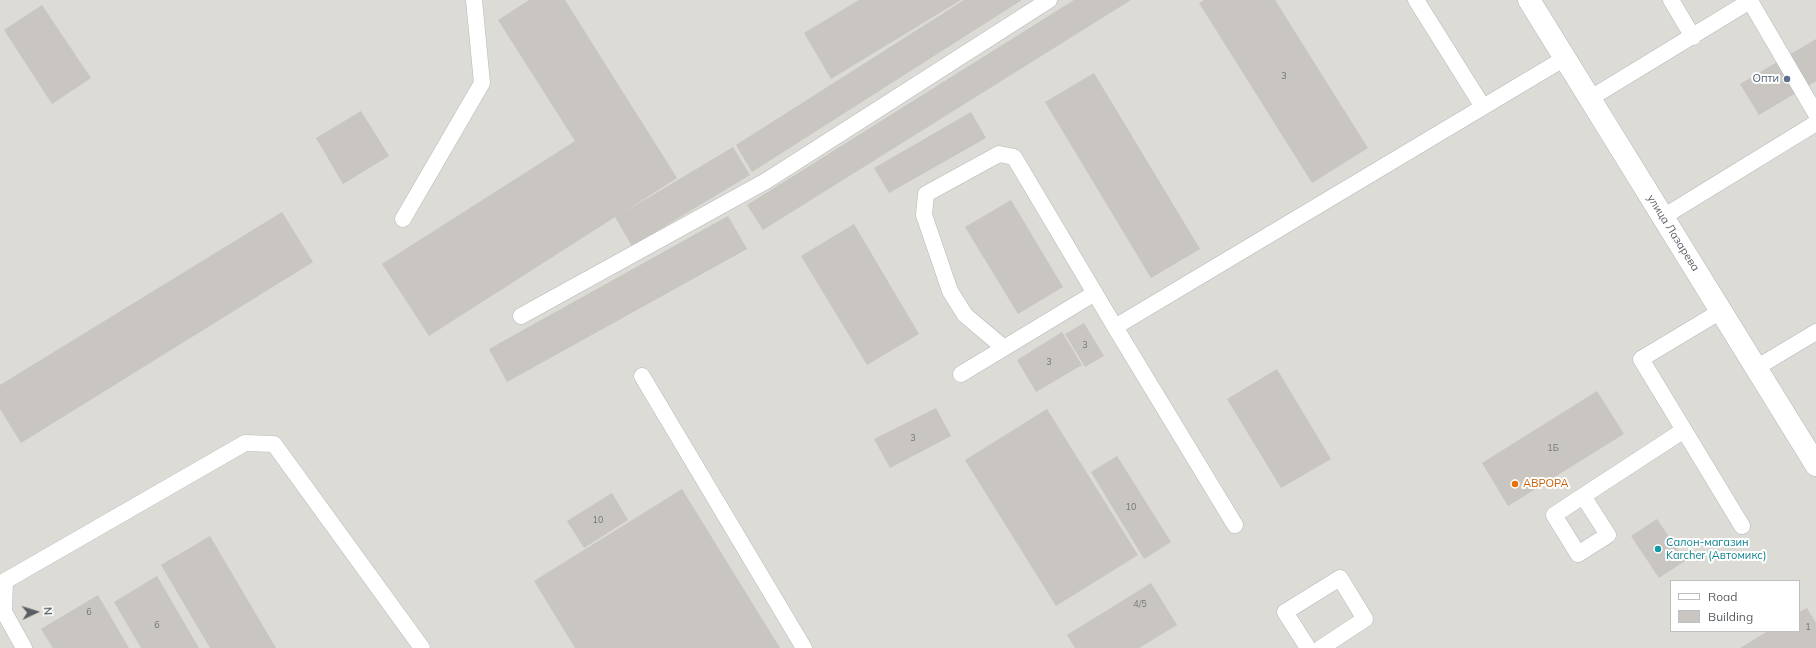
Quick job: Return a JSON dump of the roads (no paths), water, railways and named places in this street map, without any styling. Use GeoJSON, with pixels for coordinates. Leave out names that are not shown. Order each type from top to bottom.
{"type":"FeatureCollection","features":[{"type":"Feature","properties":{"kind":"main road","name":"улица Лазарева"},"geometry":{"type":"LineString","coordinates":[[1529,0],[1816,466]]}},
{"type":"Feature","properties":{"kind":"lane"},"geometry":{"type":"LineString","coordinates":[[403,219],[482,83],[474,0]]}},
{"type":"Feature","properties":{"kind":"lane"},"geometry":{"type":"LineString","coordinates":[[521,316],[766,181],[1048,0]]}},
{"type":"Feature","properties":{"kind":"lane"},"geometry":{"type":"LineString","coordinates":[[1416,0],[1483,107]]}},
{"type":"Feature","properties":{"kind":"lane"},"geometry":{"type":"LineString","coordinates":[[1671,0],[1693,37]]}},
{"type":"Feature","properties":{"kind":"lane"},"geometry":{"type":"LineString","coordinates":[[1589,99],[1693,37],[1750,0],[1816,114]]}},
{"type":"Feature","properties":{"kind":"lane"},"geometry":{"type":"LineString","coordinates":[[1115,327],[1565,58]]}},
{"type":"Feature","properties":{"kind":"lane"},"geometry":{"type":"LineString","coordinates":[[1663,217],[1816,123]]}},
{"type":"Feature","properties":{"kind":"lane"},"geometry":{"type":"LineString","coordinates":[[1004,348],[965,315],[950,291],[924,215],[926,194],[1000,154],[1014,157],[1235,525]]}},
{"type":"Feature","properties":{"kind":"lane"},"geometry":{"type":"LineString","coordinates":[[961,374],[1095,293]]}},
{"type":"Feature","properties":{"kind":"lane"},"geometry":{"type":"LineString","coordinates":[[1721,311],[1642,359],[1742,526]]}},
{"type":"Feature","properties":{"kind":"lane"},"geometry":{"type":"LineString","coordinates":[[1756,368],[1816,332]]}},
{"type":"Feature","properties":{"kind":"lane"},"geometry":{"type":"LineString","coordinates":[[642,376],[804,648]]}},
{"type":"Feature","properties":{"kind":"lane"},"geometry":{"type":"LineString","coordinates":[[1583,496],[1684,430]]}},
{"type":"Feature","properties":{"kind":"lane"},"geometry":{"type":"LineString","coordinates":[[24,648],[4,612],[6,581],[245,443],[274,444],[422,648]]}},
{"type":"Feature","properties":{"kind":"lane"},"geometry":{"type":"LineString","coordinates":[[1308,648],[1286,612],[1340,578],[1365,619],[1321,648]]}},
{"type":"Feature","properties":{"kind":"place","name":"Опти"},"geometry":{"type":"Point","coordinates":[1787,79]}},
{"type":"Feature","properties":{"kind":"place","name":"АВРОРА"},"geometry":{"type":"Point","coordinates":[1515,484]}},
{"type":"Feature","properties":{"kind":"place","name":"Салон-магазин Karcher (Автомикс)"},"geometry":{"type":"Point","coordinates":[1658,549]}}]}
